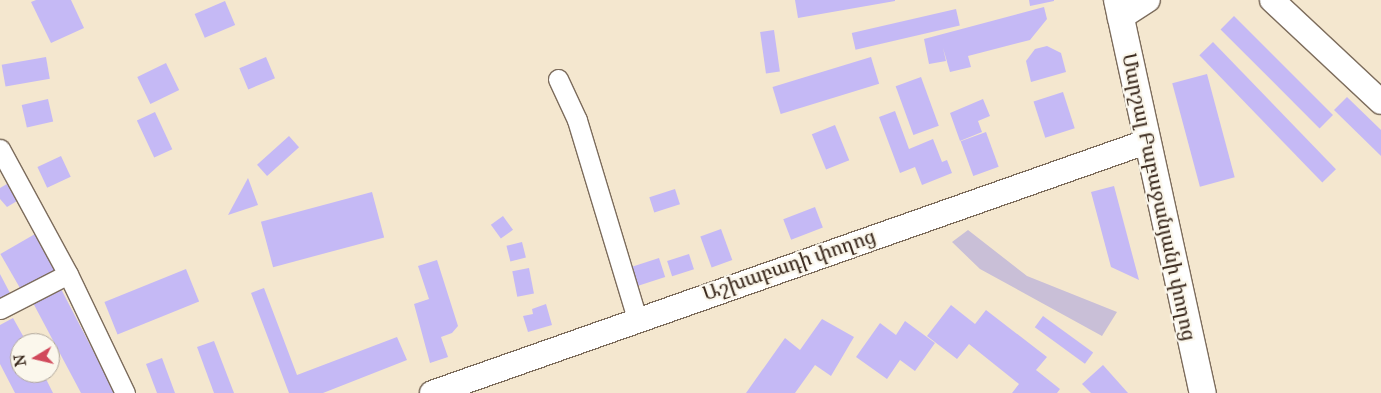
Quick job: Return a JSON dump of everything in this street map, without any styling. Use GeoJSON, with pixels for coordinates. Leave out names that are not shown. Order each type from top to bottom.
{"type":"FeatureCollection","features":[{"type":"Feature","properties":{"kind":"main road","name":"Մարշալ Բաբաջանյանի փողոց"},"geometry":{"type":"LineString","coordinates":[[1119,9],[1146,142],[1203,393]]}},
{"type":"Feature","properties":{"kind":"street"},"geometry":{"type":"LineString","coordinates":[[1119,9],[1148,0]]}},
{"type":"Feature","properties":{"kind":"street"},"geometry":{"type":"LineString","coordinates":[[1272,0],[1381,102]]}},
{"type":"Feature","properties":{"kind":"street"},"geometry":{"type":"LineString","coordinates":[[558,79],[577,120],[637,319]]}},
{"type":"Feature","properties":{"kind":"street","name":"Աշխաբադի փողոց"},"geometry":{"type":"LineString","coordinates":[[432,393],[637,319],[1146,142]]}},
{"type":"Feature","properties":{"kind":"street"},"geometry":{"type":"LineString","coordinates":[[0,149],[68,274],[125,393]]}},
{"type":"Feature","properties":{"kind":"street"},"geometry":{"type":"LineString","coordinates":[[0,309],[68,274]]}},
{"type":"Feature","properties":{"kind":"shaded area"},"geometry":{"type":"Polygon","coordinates":[[[968,230],[1027,276],[1117,312],[1102,336],[980,269],[952,242],[968,230]]]}},
{"type":"Feature","properties":{"kind":"building"},"geometry":{"type":"Polygon","coordinates":[[[36,0],[71,0],[84,28],[51,43],[31,2],[36,0]]]}},
{"type":"Feature","properties":{"kind":"building"},"geometry":{"type":"Polygon","coordinates":[[[795,0],[895,0],[895,1],[798,18],[795,0]]]}},
{"type":"Feature","properties":{"kind":"building"},"geometry":{"type":"Polygon","coordinates":[[[1029,0],[1054,0],[1054,1],[1030,6],[1029,0]]]}},
{"type":"Feature","properties":{"kind":"building"},"geometry":{"type":"Polygon","coordinates":[[[225,1],[235,25],[205,38],[195,14],[225,1]]]}},
{"type":"Feature","properties":{"kind":"building"},"geometry":{"type":"Polygon","coordinates":[[[1044,7],[1047,19],[1030,40],[968,56],[971,67],[950,72],[943,48],[946,61],[929,64],[924,39],[1044,7]]]}},
{"type":"Feature","properties":{"kind":"building"},"geometry":{"type":"Polygon","coordinates":[[[956,9],[960,26],[856,50],[852,33],[956,9]]]}},
{"type":"Feature","properties":{"kind":"building"},"geometry":{"type":"Polygon","coordinates":[[[1234,16],[1333,115],[1320,128],[1221,29],[1234,16]]]}},
{"type":"Feature","properties":{"kind":"building"},"geometry":{"type":"Polygon","coordinates":[[[774,30],[780,72],[766,74],[760,32],[774,30]]]}},
{"type":"Feature","properties":{"kind":"building"},"geometry":{"type":"Polygon","coordinates":[[[1213,42],[1336,169],[1322,183],[1199,55],[1213,42]]]}},
{"type":"Feature","properties":{"kind":"building"},"geometry":{"type":"Polygon","coordinates":[[[1047,46],[1061,53],[1066,72],[1031,82],[1026,61],[1035,49],[1047,46]]]}},
{"type":"Feature","properties":{"kind":"building"},"geometry":{"type":"Polygon","coordinates":[[[46,57],[50,79],[6,86],[2,65],[46,57]]]}},
{"type":"Feature","properties":{"kind":"building"},"geometry":{"type":"Polygon","coordinates":[[[266,57],[275,78],[248,90],[239,68],[266,57]]]}},
{"type":"Feature","properties":{"kind":"building"},"geometry":{"type":"Polygon","coordinates":[[[871,57],[879,84],[781,114],[773,87],[871,57]]]}},
{"type":"Feature","properties":{"kind":"building"},"geometry":{"type":"Polygon","coordinates":[[[166,63],[179,90],[150,104],[137,77],[166,63]]]}},
{"type":"Feature","properties":{"kind":"building"},"geometry":{"type":"Polygon","coordinates":[[[1207,74],[1235,177],[1200,187],[1172,83],[1207,74]]]}},
{"type":"Feature","properties":{"kind":"building"},"geometry":{"type":"Polygon","coordinates":[[[921,77],[939,126],[913,135],[896,86],[921,77]]]}},
{"type":"Feature","properties":{"kind":"building"},"geometry":{"type":"Polygon","coordinates":[[[1063,92],[1075,128],[1045,138],[1034,102],[1063,92]]]}},
{"type":"Feature","properties":{"kind":"building"},"geometry":{"type":"Polygon","coordinates":[[[1347,97],[1381,130],[1381,156],[1334,110],[1347,97]]]}},
{"type":"Feature","properties":{"kind":"building"},"geometry":{"type":"Polygon","coordinates":[[[48,99],[53,121],[27,127],[22,105],[48,99]]]}},
{"type":"Feature","properties":{"kind":"building"},"geometry":{"type":"Polygon","coordinates":[[[983,99],[990,116],[978,121],[982,132],[960,141],[950,113],[983,99]]]}},
{"type":"Feature","properties":{"kind":"building"},"geometry":{"type":"Polygon","coordinates":[[[895,111],[909,149],[933,139],[942,162],[947,160],[952,173],[922,185],[915,167],[900,173],[879,117],[895,111]]]}},
{"type":"Feature","properties":{"kind":"building"},"geometry":{"type":"Polygon","coordinates":[[[155,112],[172,149],[154,158],[137,120],[155,112]]]}},
{"type":"Feature","properties":{"kind":"building"},"geometry":{"type":"Polygon","coordinates":[[[835,125],[849,160],[826,170],[812,134],[835,125]]]}},
{"type":"Feature","properties":{"kind":"building"},"geometry":{"type":"Polygon","coordinates":[[[986,132],[999,167],[973,176],[961,141],[986,132]]]}},
{"type":"Feature","properties":{"kind":"building"},"geometry":{"type":"Polygon","coordinates":[[[289,136],[299,147],[267,176],[257,165],[289,136]]]}},
{"type":"Feature","properties":{"kind":"building"},"geometry":{"type":"Polygon","coordinates":[[[61,156],[71,177],[47,188],[37,167],[61,156]]]}},
{"type":"Feature","properties":{"kind":"building"},"geometry":{"type":"Polygon","coordinates":[[[248,178],[258,205],[228,215],[248,178]]]}},
{"type":"Feature","properties":{"kind":"building"},"geometry":{"type":"Polygon","coordinates":[[[7,184],[17,201],[7,207],[0,199],[0,188],[7,184]]]}},
{"type":"Feature","properties":{"kind":"building"},"geometry":{"type":"Polygon","coordinates":[[[1114,186],[1139,280],[1111,267],[1091,192],[1114,186]]]}},
{"type":"Feature","properties":{"kind":"building"},"geometry":{"type":"Polygon","coordinates":[[[675,189],[680,204],[654,213],[649,197],[675,189]]]}},
{"type":"Feature","properties":{"kind":"building"},"geometry":{"type":"Polygon","coordinates":[[[372,192],[384,237],[273,267],[261,222],[372,192]]]}},
{"type":"Feature","properties":{"kind":"building"},"geometry":{"type":"Polygon","coordinates":[[[815,207],[823,228],[791,240],[783,219],[815,207]]]}},
{"type":"Feature","properties":{"kind":"building"},"geometry":{"type":"Polygon","coordinates":[[[503,216],[513,230],[501,239],[491,225],[503,216]]]}},
{"type":"Feature","properties":{"kind":"building"},"geometry":{"type":"Polygon","coordinates":[[[721,229],[732,260],[712,268],[700,237],[721,229]]]}},
{"type":"Feature","properties":{"kind":"building"},"geometry":{"type":"Polygon","coordinates":[[[35,234],[56,271],[22,291],[0,254],[35,234]]]}},
{"type":"Feature","properties":{"kind":"building"},"geometry":{"type":"Polygon","coordinates":[[[522,242],[526,258],[510,261],[506,246],[522,242]]]}},
{"type":"Feature","properties":{"kind":"building"},"geometry":{"type":"Polygon","coordinates":[[[689,254],[694,269],[672,276],[667,261],[689,254]]]}},
{"type":"Feature","properties":{"kind":"building"},"geometry":{"type":"Polygon","coordinates":[[[659,258],[665,277],[633,288],[627,269],[659,258]]]}},
{"type":"Feature","properties":{"kind":"building"},"geometry":{"type":"Polygon","coordinates":[[[437,260],[458,326],[452,333],[441,337],[448,357],[430,363],[414,304],[429,299],[418,266],[437,260]]]}},
{"type":"Feature","properties":{"kind":"building"},"geometry":{"type":"Polygon","coordinates":[[[529,268],[534,294],[517,297],[512,271],[529,268]]]}},
{"type":"Feature","properties":{"kind":"building"},"geometry":{"type":"Polygon","coordinates":[[[186,269],[199,301],[118,334],[104,302],[186,269]]]}},
{"type":"Feature","properties":{"kind":"building"},"geometry":{"type":"Polygon","coordinates":[[[0,274],[11,295],[0,302],[0,274]]]}},
{"type":"Feature","properties":{"kind":"building"},"geometry":{"type":"Polygon","coordinates":[[[60,287],[115,393],[81,393],[60,354],[60,333],[49,333],[32,301],[60,287]]]}},
{"type":"Feature","properties":{"kind":"building"},"geometry":{"type":"Polygon","coordinates":[[[264,288],[297,375],[397,337],[407,360],[323,393],[289,393],[251,293],[264,288]]]}},
{"type":"Feature","properties":{"kind":"building"},"geometry":{"type":"Polygon","coordinates":[[[546,304],[552,325],[528,332],[523,316],[533,314],[532,309],[546,304]]]}},
{"type":"Feature","properties":{"kind":"building"},"geometry":{"type":"Polygon","coordinates":[[[951,305],[975,324],[986,310],[1047,357],[1036,370],[1060,389],[1057,393],[1012,393],[1019,384],[969,344],[957,359],[927,336],[951,305]]]}},
{"type":"Feature","properties":{"kind":"building"},"geometry":{"type":"Polygon","coordinates":[[[1043,316],[1093,352],[1085,364],[1035,327],[1043,316]]]}},
{"type":"Feature","properties":{"kind":"building"},"geometry":{"type":"Polygon","coordinates":[[[13,318],[21,333],[10,333],[10,383],[48,383],[53,393],[15,393],[0,364],[0,325],[13,318]]]}},
{"type":"Feature","properties":{"kind":"building"},"geometry":{"type":"Polygon","coordinates":[[[822,319],[854,337],[831,376],[815,365],[795,393],[746,393],[785,338],[800,350],[822,319]]]}},
{"type":"Feature","properties":{"kind":"building"},"geometry":{"type":"Polygon","coordinates":[[[905,321],[935,343],[915,371],[900,360],[887,379],[856,357],[880,323],[896,335],[905,321]]]}},
{"type":"Feature","properties":{"kind":"building"},"geometry":{"type":"Polygon","coordinates":[[[214,341],[234,393],[214,393],[197,347],[214,341]]]}},
{"type":"Feature","properties":{"kind":"building"},"geometry":{"type":"Polygon","coordinates":[[[162,358],[175,393],[157,393],[146,364],[162,358]]]}},
{"type":"Feature","properties":{"kind":"building"},"geometry":{"type":"Polygon","coordinates":[[[1103,365],[1128,393],[1091,393],[1082,384],[1103,365]]]}}]}
